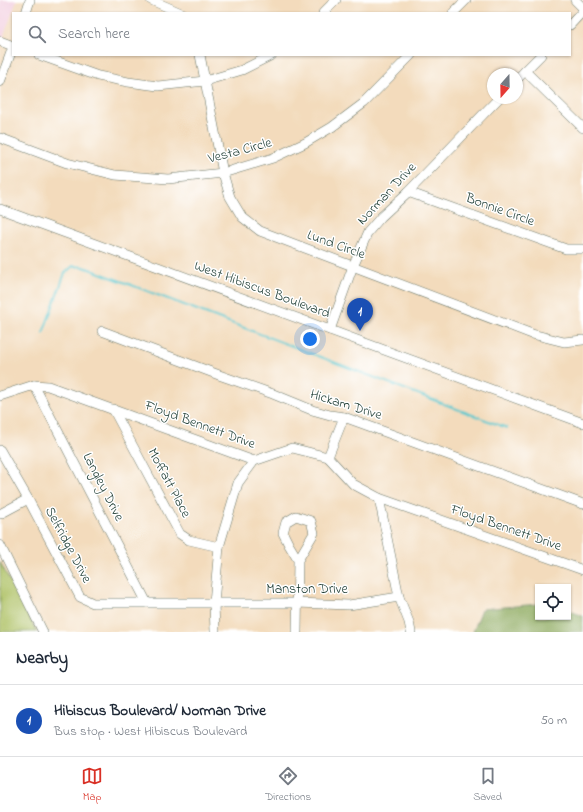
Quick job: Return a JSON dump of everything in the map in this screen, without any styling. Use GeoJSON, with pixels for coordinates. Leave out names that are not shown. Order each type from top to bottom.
{"type":"FeatureCollection","features":[{"type":"Feature","properties":{"kind":"street"},"geometry":{"type":"LineString","coordinates":[[26,12],[30,0]]}},
{"type":"Feature","properties":{"kind":"street"},"geometry":{"type":"LineString","coordinates":[[151,0],[179,12]]}},
{"type":"Feature","properties":{"kind":"street"},"geometry":{"type":"LineString","coordinates":[[324,12],[336,0]]}},
{"type":"Feature","properties":{"kind":"street"},"geometry":{"type":"LineString","coordinates":[[454,12],[466,0]]}},
{"type":"Feature","properties":{"kind":"street"},"geometry":{"type":"LineString","coordinates":[[575,0],[583,8]]}},
{"type":"Feature","properties":{"kind":"street"},"geometry":{"type":"LineString","coordinates":[[571,24],[583,11]]}},
{"type":"Feature","properties":{"kind":"street"},"geometry":{"type":"LineString","coordinates":[[0,41],[12,46]]}},
{"type":"Feature","properties":{"kind":"street"},"geometry":{"type":"LineString","coordinates":[[0,82],[12,49]]}},
{"type":"Feature","properties":{"kind":"street"},"geometry":{"type":"LineString","coordinates":[[42,56],[98,76],[158,86],[205,81],[242,70],[270,56]]}},
{"type":"Feature","properties":{"kind":"street","name":"Lund Circle"},"geometry":{"type":"LineString","coordinates":[[200,56],[223,173],[230,197],[242,216],[260,232],[532,334],[564,342],[583,340]]}},
{"type":"Feature","properties":{"kind":"street","name":"Vesta Circle"},"geometry":{"type":"LineString","coordinates":[[0,138],[67,163],[115,175],[168,179],[223,173],[274,158],[305,143],[332,127],[364,103],[410,56]]}},
{"type":"Feature","properties":{"kind":"street"},"geometry":{"type":"LineString","coordinates":[[539,56],[525,71],[583,128]]}},
{"type":"Feature","properties":{"kind":"street","name":"Norman Drive"},"geometry":{"type":"LineString","coordinates":[[330,330],[368,232],[493,104]]}},
{"type":"Feature","properties":{"kind":"street","name":"Bonnie Circle"},"geometry":{"type":"LineString","coordinates":[[408,192],[566,249],[583,249]]}},
{"type":"Feature","properties":{"kind":"street","name":"West Hibiscus Boulevard"},"geometry":{"type":"LineString","coordinates":[[0,209],[583,423]]}},
{"type":"Feature","properties":{"kind":"street","name":"Hickam Drive"},"geometry":{"type":"LineString","coordinates":[[102,331],[273,394],[312,410],[344,417],[583,504]]}},
{"type":"Feature","properties":{"kind":"street","name":"Floyd Bennett Drive"},"geometry":{"type":"LineString","coordinates":[[0,396],[34,385],[48,386],[254,461],[292,448],[328,457],[353,484],[379,498],[583,570]]}},
{"type":"Feature","properties":{"kind":"street","name":"Langley Drive"},"geometry":{"type":"LineString","coordinates":[[34,385],[147,603]]}},
{"type":"Feature","properties":{"kind":"street","name":"Moffatt Place"},"geometry":{"type":"LineString","coordinates":[[113,409],[180,534],[189,540],[219,547]]}},
{"type":"Feature","properties":{"kind":"street"},"geometry":{"type":"LineString","coordinates":[[328,457],[344,417]]}},
{"type":"Feature","properties":{"kind":"street","name":"Selfridge Drive"},"geometry":{"type":"LineString","coordinates":[[0,450],[28,499],[80,598],[93,604],[214,603]]}},
{"type":"Feature","properties":{"kind":"street"},"geometry":{"type":"LineString","coordinates":[[215,632],[214,603],[219,547],[238,483],[254,461]]}},
{"type":"Feature","properties":{"kind":"street"},"geometry":{"type":"LineString","coordinates":[[379,498],[399,597],[409,622],[411,632]]}},
{"type":"Feature","properties":{"kind":"street"},"geometry":{"type":"LineString","coordinates":[[0,514],[28,499]]}},
{"type":"Feature","properties":{"kind":"street"},"geometry":{"type":"LineString","coordinates":[[297,632],[298,560],[314,533],[310,521],[296,516],[286,522],[283,533],[298,560]]}},
{"type":"Feature","properties":{"kind":"street"},"geometry":{"type":"LineString","coordinates":[[0,545],[43,632]]}},
{"type":"Feature","properties":{"kind":"street","name":"Manston Drive"},"geometry":{"type":"LineString","coordinates":[[214,603],[297,603],[349,605],[399,597]]}},
{"type":"Feature","properties":{"kind":"shaded area"},"geometry":{"type":"Polygon","coordinates":[[[0,0],[17,0],[3,38],[0,37],[0,0]]]}},
{"type":"Feature","properties":{"kind":"green space"},"geometry":{"type":"Polygon","coordinates":[[[0,562],[37,632],[0,632],[0,562]]]}},
{"type":"Feature","properties":{"kind":"green space"},"geometry":{"type":"Polygon","coordinates":[[[535,604],[535,620],[571,620],[571,611],[583,616],[583,632],[473,632],[482,609],[535,604]]]}},
{"type":"Feature","properties":{"kind":"waterway"},"geometry":{"type":"LineString","coordinates":[[43,333],[65,273],[73,266],[84,267],[507,428]]}},
{"type":"Feature","properties":{"kind":"place","name":"Hibiscus Boulevard/ Norman Drive"},"geometry":{"type":"Point","coordinates":[360,331]}}]}
